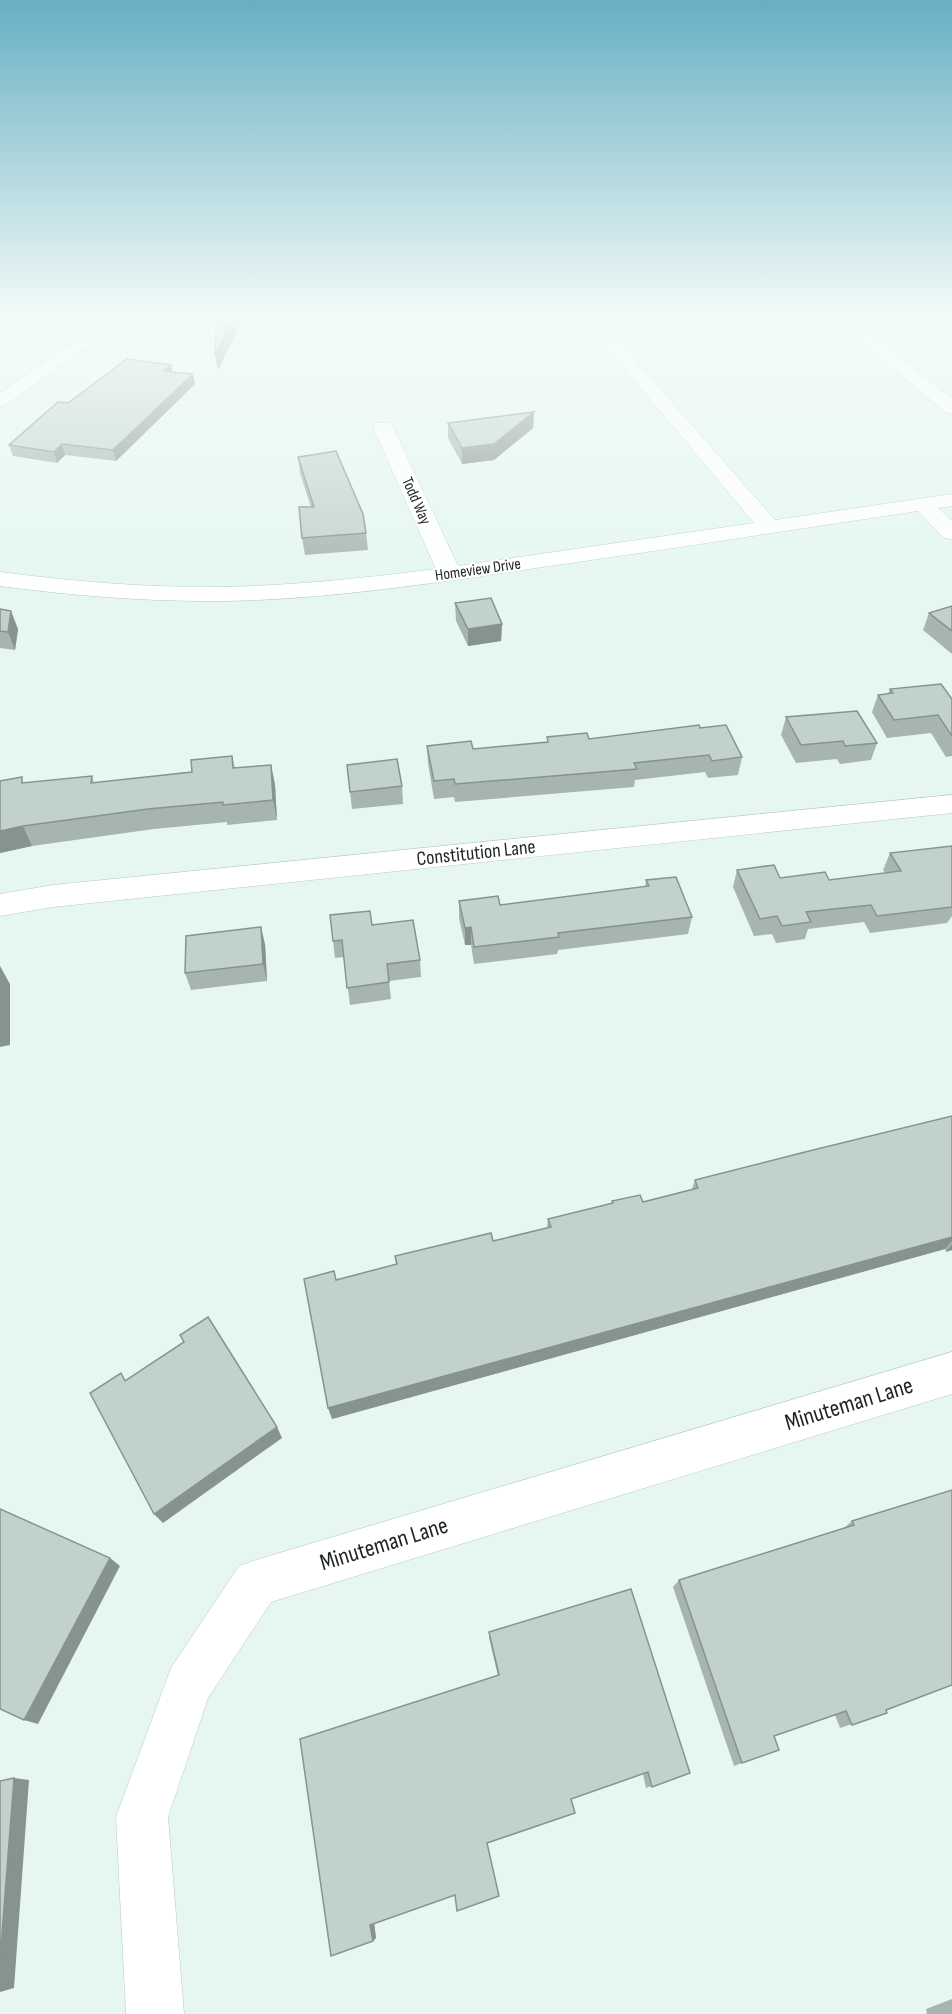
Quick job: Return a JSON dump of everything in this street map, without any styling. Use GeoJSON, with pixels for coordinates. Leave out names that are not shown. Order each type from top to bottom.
{"type":"FeatureCollection","features":[{"type":"Feature","properties":{"kind":"street"},"geometry":{"type":"LineString","coordinates":[[667,408],[770,528]]}},
{"type":"Feature","properties":{"kind":"street","name":"Todd Way"},"geometry":{"type":"LineString","coordinates":[[383,427],[450,574]]}},
{"type":"Feature","properties":{"kind":"street","name":"Homeview Drive"},"geometry":{"type":"LineString","coordinates":[[0,579],[58,587],[129,592],[233,593],[302,590],[450,574],[952,500]]}},
{"type":"Feature","properties":{"kind":"street"},"geometry":{"type":"LineString","coordinates":[[922,504],[952,533]]}},
{"type":"Feature","properties":{"kind":"street","name":"Constitution Lane"},"geometry":{"type":"LineString","coordinates":[[0,905],[53,896],[952,804]]}},
{"type":"Feature","properties":{"kind":"street","name":"Minuteman Lane"},"geometry":{"type":"LineString","coordinates":[[155,2014],[142,1817],[188,1685],[256,1583],[952,1373]]}},
{"type":"Feature","properties":{"kind":"building"},"geometry":{"type":"Polygon","coordinates":[[[51,408],[157,408],[113,450],[62,444],[54,452],[9,445],[51,408]]]}},
{"type":"Feature","properties":{"kind":"building"},"geometry":{"type":"Polygon","coordinates":[[[534,412],[494,444],[462,448],[448,423],[534,412]]]}},
{"type":"Feature","properties":{"kind":"building"},"geometry":{"type":"Polygon","coordinates":[[[336,451],[363,514],[366,533],[302,538],[299,507],[314,507],[298,457],[336,451]]]}},
{"type":"Feature","properties":{"kind":"building"},"geometry":{"type":"Polygon","coordinates":[[[491,598],[502,624],[468,629],[455,603],[491,598]]]}},
{"type":"Feature","properties":{"kind":"building"},"geometry":{"type":"Polygon","coordinates":[[[952,606],[952,631],[929,613],[952,606]]]}},
{"type":"Feature","properties":{"kind":"building"},"geometry":{"type":"Polygon","coordinates":[[[0,609],[11,611],[8,632],[0,631],[0,609]]]}},
{"type":"Feature","properties":{"kind":"building"},"geometry":{"type":"Polygon","coordinates":[[[941,684],[952,699],[952,736],[938,715],[894,720],[878,695],[893,693],[890,689],[941,684]]]}},
{"type":"Feature","properties":{"kind":"building"},"geometry":{"type":"Polygon","coordinates":[[[857,711],[877,743],[845,746],[843,741],[801,745],[786,717],[857,711]]]}},
{"type":"Feature","properties":{"kind":"building"},"geometry":{"type":"Polygon","coordinates":[[[699,725],[700,728],[726,725],[742,757],[712,761],[709,755],[634,763],[637,769],[455,784],[454,779],[434,781],[427,746],[471,741],[473,749],[548,742],[547,737],[587,733],[589,739],[699,725]]]}},
{"type":"Feature","properties":{"kind":"building"},"geometry":{"type":"Polygon","coordinates":[[[232,756],[233,768],[271,765],[273,800],[148,809],[0,831],[0,781],[22,777],[22,783],[92,776],[91,783],[192,772],[191,760],[232,756]]]}},
{"type":"Feature","properties":{"kind":"building"},"geometry":{"type":"Polygon","coordinates":[[[397,759],[402,786],[350,792],[347,765],[397,759]]]}},
{"type":"Feature","properties":{"kind":"building"},"geometry":{"type":"Polygon","coordinates":[[[952,846],[952,907],[877,916],[871,905],[806,912],[811,922],[782,926],[777,916],[760,919],[737,870],[774,865],[780,878],[825,872],[829,880],[901,871],[890,853],[952,846]]]}},
{"type":"Feature","properties":{"kind":"building"},"geometry":{"type":"Polygon","coordinates":[[[676,877],[692,917],[558,933],[559,937],[474,947],[471,927],[465,928],[459,901],[498,896],[500,905],[649,886],[646,880],[676,877]]]}},
{"type":"Feature","properties":{"kind":"building"},"geometry":{"type":"Polygon","coordinates":[[[370,911],[372,925],[413,920],[420,960],[387,964],[389,982],[347,988],[342,940],[333,941],[330,915],[370,911]]]}},
{"type":"Feature","properties":{"kind":"building"},"geometry":{"type":"Polygon","coordinates":[[[261,927],[263,964],[185,973],[186,936],[261,927]]]}},
{"type":"Feature","properties":{"kind":"building"},"geometry":{"type":"Polygon","coordinates":[[[952,1116],[952,1237],[328,1408],[304,1279],[334,1271],[336,1280],[397,1264],[395,1256],[491,1233],[493,1241],[551,1227],[548,1219],[613,1203],[612,1201],[640,1195],[643,1202],[698,1188],[695,1180],[952,1116]]]}},
{"type":"Feature","properties":{"kind":"building"},"geometry":{"type":"Polygon","coordinates":[[[208,1317],[277,1427],[154,1514],[90,1393],[121,1373],[125,1381],[184,1342],[180,1335],[208,1317]]]}},
{"type":"Feature","properties":{"kind":"building"},"geometry":{"type":"Polygon","coordinates":[[[952,1490],[952,1685],[886,1710],[887,1713],[852,1725],[846,1711],[774,1736],[779,1750],[742,1763],[679,1580],[854,1525],[852,1521],[952,1490]]]}},
{"type":"Feature","properties":{"kind":"building"},"geometry":{"type":"Polygon","coordinates":[[[0,1509],[110,1558],[24,1720],[0,1709],[0,1509]]]}},
{"type":"Feature","properties":{"kind":"building"},"geometry":{"type":"Polygon","coordinates":[[[631,1589],[690,1773],[652,1787],[648,1772],[571,1799],[575,1813],[487,1843],[499,1896],[457,1911],[455,1895],[370,1925],[373,1941],[331,1956],[300,1739],[499,1675],[489,1632],[631,1589]]]}},
{"type":"Feature","properties":{"kind":"building"},"geometry":{"type":"Polygon","coordinates":[[[14,1778],[0,1960],[0,1781],[14,1778]]]}}]}
